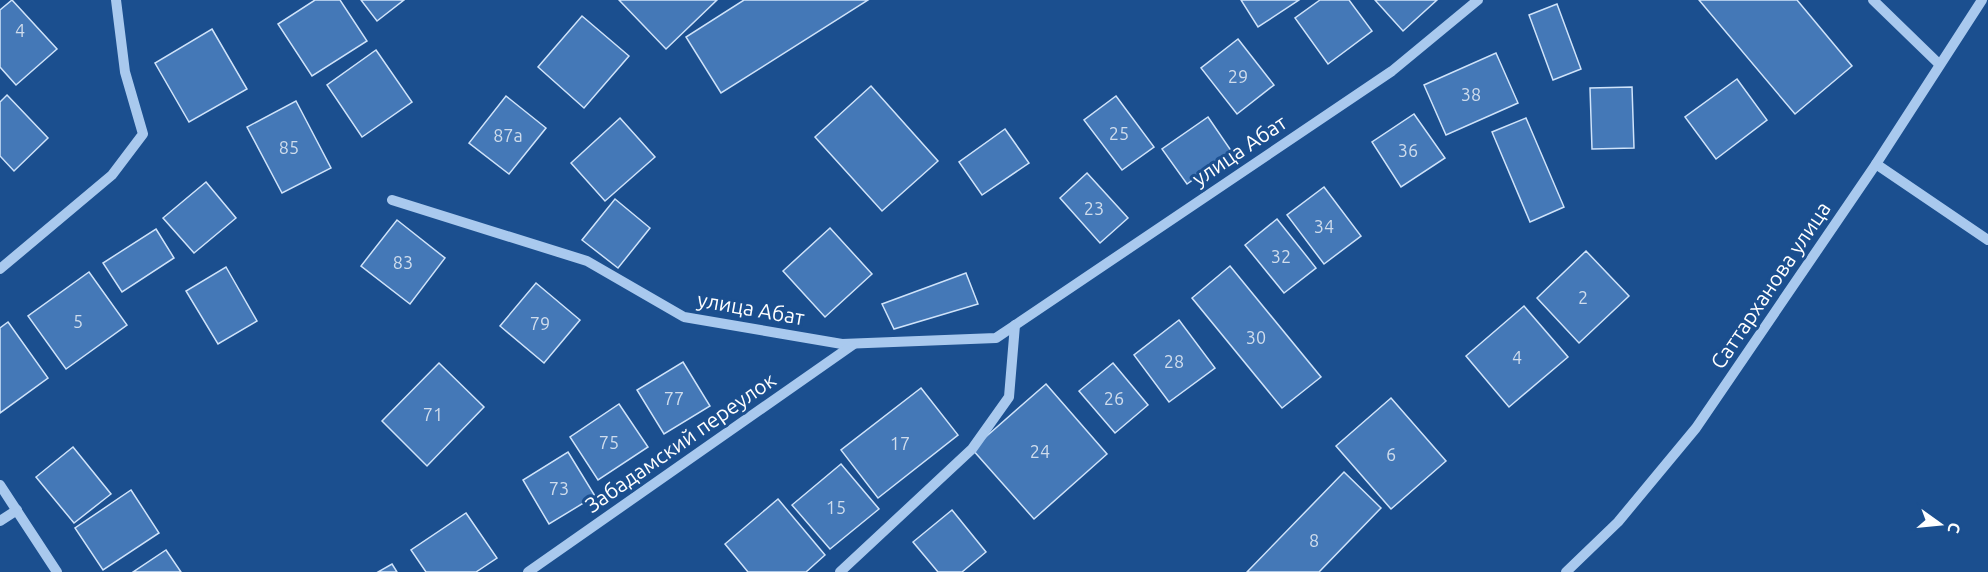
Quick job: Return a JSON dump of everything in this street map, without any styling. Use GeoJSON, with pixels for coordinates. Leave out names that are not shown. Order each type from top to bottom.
{"type":"FeatureCollection","features":[{"type":"Feature","properties":{"kind":"street"},"geometry":{"type":"LineString","coordinates":[[0,269],[112,175],[144,134],[125,72],[116,0]]}},
{"type":"Feature","properties":{"kind":"street","name":"улица Абат"},"geometry":{"type":"LineString","coordinates":[[392,200],[587,261],[684,316],[842,344],[996,338],[1392,71],[1478,0]]}},
{"type":"Feature","properties":{"kind":"street"},"geometry":{"type":"LineString","coordinates":[[1874,0],[1939,64]]}},
{"type":"Feature","properties":{"kind":"street","name":"Саттарханова улица"},"geometry":{"type":"LineString","coordinates":[[1566,572],[1618,522],[1695,428],[1876,164],[1982,0]]}},
{"type":"Feature","properties":{"kind":"street"},"geometry":{"type":"LineString","coordinates":[[1876,164],[1988,240]]}},
{"type":"Feature","properties":{"kind":"street"},"geometry":{"type":"LineString","coordinates":[[840,572],[972,449],[1009,397],[1016,325]]}},
{"type":"Feature","properties":{"kind":"street","name":"Забадамский переулок"},"geometry":{"type":"LineString","coordinates":[[528,572],[854,344]]}},
{"type":"Feature","properties":{"kind":"street"},"geometry":{"type":"LineString","coordinates":[[0,484],[57,572]]}},
{"type":"Feature","properties":{"kind":"street"},"geometry":{"type":"LineString","coordinates":[[0,521],[16,510]]}},
{"type":"Feature","properties":{"kind":"building"},"geometry":{"type":"Polygon","coordinates":[[[12,0],[57,49],[16,85],[0,67],[0,10],[12,0]]]}},
{"type":"Feature","properties":{"kind":"building"},"geometry":{"type":"Polygon","coordinates":[[[315,0],[340,0],[367,41],[312,76],[278,24],[315,0]]]}},
{"type":"Feature","properties":{"kind":"building"},"geometry":{"type":"Polygon","coordinates":[[[361,0],[404,0],[377,21],[361,0]]]}},
{"type":"Feature","properties":{"kind":"building"},"geometry":{"type":"Polygon","coordinates":[[[619,0],[717,0],[666,49],[619,0]]]}},
{"type":"Feature","properties":{"kind":"building"},"geometry":{"type":"Polygon","coordinates":[[[744,0],[868,0],[721,93],[686,37],[744,0]]]}},
{"type":"Feature","properties":{"kind":"building"},"geometry":{"type":"Polygon","coordinates":[[[1241,0],[1299,0],[1258,27],[1241,0]]]}},
{"type":"Feature","properties":{"kind":"building"},"geometry":{"type":"Polygon","coordinates":[[[1320,0],[1349,0],[1372,31],[1328,64],[1295,18],[1320,0]]]}},
{"type":"Feature","properties":{"kind":"building"},"geometry":{"type":"Polygon","coordinates":[[[1375,0],[1437,0],[1403,31],[1375,0]]]}},
{"type":"Feature","properties":{"kind":"building"},"geometry":{"type":"Polygon","coordinates":[[[1699,0],[1797,0],[1852,66],[1795,114],[1699,0]]]}},
{"type":"Feature","properties":{"kind":"building"},"geometry":{"type":"Polygon","coordinates":[[[1557,4],[1581,69],[1553,80],[1529,15],[1557,4]]]}},
{"type":"Feature","properties":{"kind":"building"},"geometry":{"type":"Polygon","coordinates":[[[582,16],[629,56],[584,108],[538,67],[582,16]]]}},
{"type":"Feature","properties":{"kind":"building"},"geometry":{"type":"Polygon","coordinates":[[[212,29],[247,89],[189,122],[155,63],[212,29]]]}},
{"type":"Feature","properties":{"kind":"building"},"geometry":{"type":"Polygon","coordinates":[[[1238,39],[1274,85],[1237,114],[1201,68],[1238,39]]]}},
{"type":"Feature","properties":{"kind":"building"},"geometry":{"type":"Polygon","coordinates":[[[376,50],[412,102],[362,137],[327,85],[376,50]]]}},
{"type":"Feature","properties":{"kind":"building"},"geometry":{"type":"Polygon","coordinates":[[[1496,53],[1518,103],[1446,135],[1424,85],[1496,53]]]}},
{"type":"Feature","properties":{"kind":"building"},"geometry":{"type":"Polygon","coordinates":[[[1737,79],[1767,120],[1716,159],[1685,117],[1737,79]]]}},
{"type":"Feature","properties":{"kind":"building"},"geometry":{"type":"Polygon","coordinates":[[[871,86],[938,161],[882,211],[815,137],[871,86]]]}},
{"type":"Feature","properties":{"kind":"building"},"geometry":{"type":"Polygon","coordinates":[[[1632,87],[1634,148],[1592,149],[1590,88],[1632,87]]]}},
{"type":"Feature","properties":{"kind":"building"},"geometry":{"type":"Polygon","coordinates":[[[7,95],[48,138],[14,171],[0,156],[0,102],[7,95]]]}},
{"type":"Feature","properties":{"kind":"building"},"geometry":{"type":"Polygon","coordinates":[[[506,96],[546,128],[509,174],[469,143],[506,96]]]}},
{"type":"Feature","properties":{"kind":"building"},"geometry":{"type":"Polygon","coordinates":[[[1116,96],[1154,147],[1122,170],[1084,120],[1116,96]]]}},
{"type":"Feature","properties":{"kind":"building"},"geometry":{"type":"Polygon","coordinates":[[[296,101],[331,168],[282,193],[247,127],[296,101]]]}},
{"type":"Feature","properties":{"kind":"building"},"geometry":{"type":"Polygon","coordinates":[[[1414,114],[1445,158],[1401,187],[1372,142],[1414,114]]]}},
{"type":"Feature","properties":{"kind":"building"},"geometry":{"type":"Polygon","coordinates":[[[1208,117],[1232,152],[1187,184],[1162,149],[1208,117]]]}},
{"type":"Feature","properties":{"kind":"building"},"geometry":{"type":"Polygon","coordinates":[[[620,118],[655,157],[605,201],[571,163],[620,118]]]}},
{"type":"Feature","properties":{"kind":"building"},"geometry":{"type":"Polygon","coordinates":[[[1526,118],[1564,207],[1530,222],[1492,132],[1526,118]]]}},
{"type":"Feature","properties":{"kind":"building"},"geometry":{"type":"Polygon","coordinates":[[[1005,129],[1029,163],[982,195],[959,162],[1005,129]]]}},
{"type":"Feature","properties":{"kind":"building"},"geometry":{"type":"Polygon","coordinates":[[[1087,173],[1128,218],[1100,243],[1060,198],[1087,173]]]}},
{"type":"Feature","properties":{"kind":"building"},"geometry":{"type":"Polygon","coordinates":[[[206,182],[236,218],[194,253],[163,218],[206,182]]]}},
{"type":"Feature","properties":{"kind":"building"},"geometry":{"type":"Polygon","coordinates":[[[1324,187],[1361,236],[1324,264],[1287,215],[1324,187]]]}},
{"type":"Feature","properties":{"kind":"building"},"geometry":{"type":"Polygon","coordinates":[[[615,199],[650,228],[618,268],[582,240],[615,199]]]}},
{"type":"Feature","properties":{"kind":"building"},"geometry":{"type":"Polygon","coordinates":[[[1277,219],[1316,268],[1284,293],[1245,245],[1277,219]]]}},
{"type":"Feature","properties":{"kind":"building"},"geometry":{"type":"Polygon","coordinates":[[[397,220],[445,258],[410,304],[361,266],[397,220]]]}},
{"type":"Feature","properties":{"kind":"building"},"geometry":{"type":"Polygon","coordinates":[[[830,228],[872,274],[825,317],[783,271],[830,228]]]}},
{"type":"Feature","properties":{"kind":"building"},"geometry":{"type":"Polygon","coordinates":[[[156,229],[174,258],[122,292],[103,263],[156,229]]]}},
{"type":"Feature","properties":{"kind":"building"},"geometry":{"type":"Polygon","coordinates":[[[1586,251],[1629,296],[1579,343],[1537,298],[1586,251]]]}},
{"type":"Feature","properties":{"kind":"building"},"geometry":{"type":"Polygon","coordinates":[[[1230,266],[1321,377],[1282,408],[1192,298],[1230,266]]]}},
{"type":"Feature","properties":{"kind":"building"},"geometry":{"type":"Polygon","coordinates":[[[226,267],[257,321],[218,344],[186,291],[226,267]]]}},
{"type":"Feature","properties":{"kind":"building"},"geometry":{"type":"Polygon","coordinates":[[[89,272],[127,325],[66,369],[28,316],[89,272]]]}},
{"type":"Feature","properties":{"kind":"building"},"geometry":{"type":"Polygon","coordinates":[[[966,273],[978,304],[894,329],[882,304],[966,273]]]}},
{"type":"Feature","properties":{"kind":"building"},"geometry":{"type":"Polygon","coordinates":[[[536,283],[580,320],[544,363],[500,326],[536,283]]]}},
{"type":"Feature","properties":{"kind":"building"},"geometry":{"type":"Polygon","coordinates":[[[1524,306],[1568,357],[1509,407],[1466,356],[1524,306]]]}},
{"type":"Feature","properties":{"kind":"building"},"geometry":{"type":"Polygon","coordinates":[[[1179,320],[1215,368],[1169,402],[1134,355],[1179,320]]]}},
{"type":"Feature","properties":{"kind":"building"},"geometry":{"type":"Polygon","coordinates":[[[8,322],[48,378],[0,413],[0,328],[8,322]]]}},
{"type":"Feature","properties":{"kind":"building"},"geometry":{"type":"Polygon","coordinates":[[[683,362],[710,406],[664,434],[637,390],[683,362]]]}},
{"type":"Feature","properties":{"kind":"building"},"geometry":{"type":"Polygon","coordinates":[[[439,363],[484,407],[427,466],[382,421],[439,363]]]}},
{"type":"Feature","properties":{"kind":"building"},"geometry":{"type":"Polygon","coordinates":[[[1113,363],[1148,405],[1115,433],[1079,391],[1113,363]]]}},
{"type":"Feature","properties":{"kind":"building"},"geometry":{"type":"Polygon","coordinates":[[[1046,384],[1107,454],[1034,519],[972,449],[1046,384]]]}},
{"type":"Feature","properties":{"kind":"building"},"geometry":{"type":"Polygon","coordinates":[[[921,388],[958,435],[878,498],[841,450],[921,388]]]}},
{"type":"Feature","properties":{"kind":"building"},"geometry":{"type":"Polygon","coordinates":[[[1391,398],[1446,461],[1391,509],[1336,446],[1391,398]]]}},
{"type":"Feature","properties":{"kind":"building"},"geometry":{"type":"Polygon","coordinates":[[[619,404],[648,447],[598,480],[570,437],[619,404]]]}},
{"type":"Feature","properties":{"kind":"building"},"geometry":{"type":"Polygon","coordinates":[[[73,447],[111,494],[74,523],[36,477],[73,447]]]}},
{"type":"Feature","properties":{"kind":"building"},"geometry":{"type":"Polygon","coordinates":[[[568,452],[595,496],[549,524],[523,480],[568,452]]]}},
{"type":"Feature","properties":{"kind":"building"},"geometry":{"type":"Polygon","coordinates":[[[841,464],[879,509],[830,549],[792,505],[841,464]]]}},
{"type":"Feature","properties":{"kind":"building"},"geometry":{"type":"Polygon","coordinates":[[[1344,472],[1381,508],[1319,572],[1247,572],[1344,472]]]}},
{"type":"Feature","properties":{"kind":"building"},"geometry":{"type":"Polygon","coordinates":[[[131,490],[159,533],[103,570],[75,528],[131,490]]]}},
{"type":"Feature","properties":{"kind":"building"},"geometry":{"type":"Polygon","coordinates":[[[778,499],[825,555],[806,572],[748,572],[725,544],[778,499]]]}},
{"type":"Feature","properties":{"kind":"building"},"geometry":{"type":"Polygon","coordinates":[[[952,510],[986,552],[962,572],[938,572],[913,542],[952,510]]]}},
{"type":"Feature","properties":{"kind":"building"},"geometry":{"type":"Polygon","coordinates":[[[466,513],[497,558],[476,572],[426,572],[411,550],[466,513]]]}},
{"type":"Feature","properties":{"kind":"building"},"geometry":{"type":"Polygon","coordinates":[[[166,550],[181,572],[133,572],[166,550]]]}},
{"type":"Feature","properties":{"kind":"building"},"geometry":{"type":"Polygon","coordinates":[[[392,564],[397,572],[378,572],[392,564]]]}}]}
